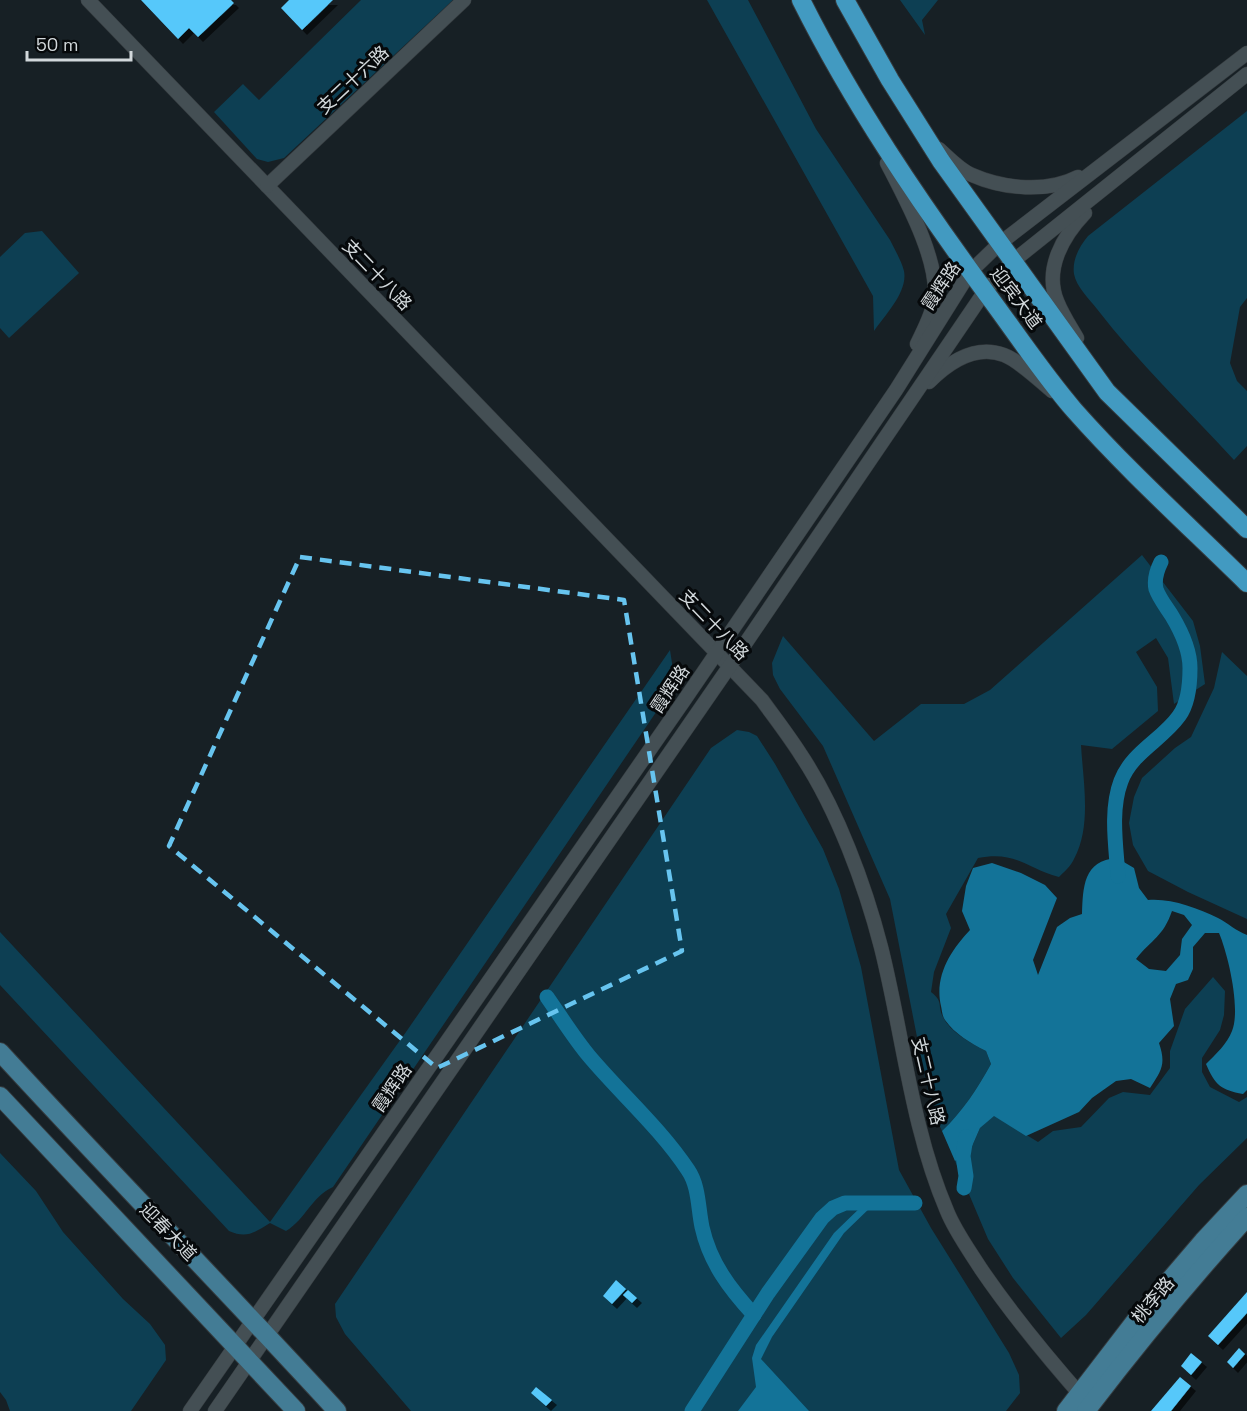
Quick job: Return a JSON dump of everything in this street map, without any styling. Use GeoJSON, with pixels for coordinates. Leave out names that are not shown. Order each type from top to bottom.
{"type":"FeatureCollection","features":[{"type":"Feature","properties":{"kind":"highway","name":"迎宾大道"},"geometry":{"type":"LineString","coordinates":[[801,0],[841,74],[917,197],[970,272],[1074,409],[1140,479],[1247,583]]}},
{"type":"Feature","properties":{"kind":"highway","name":"迎宾大道"},"geometry":{"type":"LineString","coordinates":[[845,0],[890,81],[916,121],[999,244],[1107,392],[1247,529]]}},
{"type":"Feature","properties":{"kind":"main road","name":"迎春大道"},"geometry":{"type":"LineString","coordinates":[[0,1052],[337,1411]]}},
{"type":"Feature","properties":{"kind":"main road","name":"迎春大道"},"geometry":{"type":"LineString","coordinates":[[0,1096],[296,1411]]}},
{"type":"Feature","properties":{"kind":"main road","name":"桃李路"},"geometry":{"type":"LineString","coordinates":[[1087,1405],[1139,1316],[1203,1240],[1247,1194]]}},
{"type":"Feature","properties":{"kind":"main road","name":"桃李路"},"geometry":{"type":"LineString","coordinates":[[1066,1411],[1087,1405],[1195,1274],[1247,1217]]}},
{"type":"Feature","properties":{"kind":"main road"},"geometry":{"type":"LineString","coordinates":[[141,1246],[162,1226]]}},
{"type":"Feature","properties":{"kind":"street","name":"支二十八路"},"geometry":{"type":"LineString","coordinates":[[88,0],[762,700],[802,757],[858,869],[881,947],[905,1062],[933,1176],[948,1213],[966,1247],[1003,1301],[1040,1350],[1087,1405]]}},
{"type":"Feature","properties":{"kind":"street","name":"支二十六路"},"geometry":{"type":"LineString","coordinates":[[267,186],[464,0]]}},
{"type":"Feature","properties":{"kind":"street","name":"霞辉路"},"geometry":{"type":"LineString","coordinates":[[190,1411],[896,390],[970,272],[999,244],[1247,53]]}},
{"type":"Feature","properties":{"kind":"street"},"geometry":{"type":"LineString","coordinates":[[841,74],[894,175],[923,240],[935,279],[934,302],[896,390]]}},
{"type":"Feature","properties":{"kind":"street","name":"霞辉路"},"geometry":{"type":"LineString","coordinates":[[215,1411],[985,291],[1012,262],[1247,74]]}},
{"type":"Feature","properties":{"kind":"street"},"geometry":{"type":"LineString","coordinates":[[916,121],[938,148],[954,163],[971,175],[995,182],[1039,188],[1068,182],[1104,164]]}},
{"type":"Feature","properties":{"kind":"street"},"geometry":{"type":"LineString","coordinates":[[1107,392],[1061,308],[1053,285],[1055,264],[1072,226],[1118,177]]}},
{"type":"Feature","properties":{"kind":"street"},"geometry":{"type":"LineString","coordinates":[[911,401],[958,358],[981,351],[1004,355],[1074,409]]}},
{"type":"Feature","properties":{"kind":"highlighted area"},"geometry":{"type":"Polygon","coordinates":[[[300,557],[624,600],[682,951],[437,1068],[169,846],[300,557]]]}},
{"type":"Feature","properties":{"kind":"shaded area"},"geometry":{"type":"Polygon","coordinates":[[[361,0],[453,0],[284,158],[268,162],[257,159],[214,112],[243,84],[259,100],[361,0]]]}},
{"type":"Feature","properties":{"kind":"shaded area"},"geometry":{"type":"Polygon","coordinates":[[[707,0],[748,0],[816,129],[896,251],[904,271],[903,287],[895,303],[874,331],[873,296],[707,0]]]}},
{"type":"Feature","properties":{"kind":"shaded area"},"geometry":{"type":"Polygon","coordinates":[[[900,0],[938,0],[922,20],[925,35],[900,0]]]}},
{"type":"Feature","properties":{"kind":"shaded area"},"geometry":{"type":"Polygon","coordinates":[[[1247,111],[1247,298],[1240,307],[1230,363],[1237,381],[1247,391],[1247,446],[1234,460],[1113,329],[1080,288],[1075,279],[1074,264],[1088,236],[1247,111]]]}},
{"type":"Feature","properties":{"kind":"shaded area"},"geometry":{"type":"Polygon","coordinates":[[[42,231],[79,273],[9,338],[0,328],[0,257],[25,233],[42,231]]]}},
{"type":"Feature","properties":{"kind":"shaded area"},"geometry":{"type":"Polygon","coordinates":[[[1142,555],[1193,621],[1200,646],[1205,684],[1174,704],[1168,658],[1156,638],[1136,652],[1157,687],[1158,711],[1112,749],[1081,745],[1085,818],[1080,846],[1071,864],[1059,877],[1012,859],[991,856],[978,858],[946,914],[951,928],[934,972],[931,992],[939,1001],[941,1013],[951,1028],[986,1051],[991,1064],[957,1116],[942,1131],[926,1083],[890,899],[823,746],[780,689],[773,675],[772,663],[783,636],[874,741],[921,704],[964,704],[990,690],[1142,555]]]}},
{"type":"Feature","properties":{"kind":"shaded area"},"geometry":{"type":"Polygon","coordinates":[[[670,650],[674,676],[665,699],[333,1187],[319,1196],[299,1220],[286,1231],[270,1223],[255,1232],[246,1234],[229,1231],[0,985],[0,932],[270,1222],[406,1032],[670,650]]]}},
{"type":"Feature","properties":{"kind":"shaded area"},"geometry":{"type":"Polygon","coordinates":[[[1222,652],[1247,676],[1247,919],[1148,871],[1133,845],[1129,823],[1134,797],[1142,778],[1175,748],[1191,737],[1214,688],[1222,652]]]}},
{"type":"Feature","properties":{"kind":"shaded area"},"geometry":{"type":"Polygon","coordinates":[[[737,730],[757,736],[823,849],[839,889],[861,967],[899,1170],[931,1228],[1009,1353],[1019,1375],[1020,1393],[1006,1411],[411,1411],[345,1334],[336,1317],[335,1304],[711,748],[737,730]]]}},
{"type":"Feature","properties":{"kind":"shaded area"},"geometry":{"type":"Polygon","coordinates":[[[1117,858],[1134,868],[1139,888],[1148,900],[1175,902],[1193,907],[1247,935],[1247,1090],[1243,1094],[1224,1088],[1212,1077],[1206,1064],[1230,1036],[1235,1009],[1229,967],[1219,933],[1205,933],[1193,947],[1193,969],[1188,980],[1176,984],[1170,999],[1174,1026],[1159,1043],[1162,1067],[1150,1088],[1131,1079],[1116,1081],[1092,1098],[1079,1112],[1026,1136],[994,1116],[980,1128],[970,1151],[955,1161],[942,1131],[957,1116],[991,1064],[986,1051],[963,1038],[945,1020],[939,995],[946,964],[956,946],[970,930],[962,911],[966,886],[973,868],[992,863],[1021,873],[1045,885],[1057,898],[1033,960],[1038,975],[1057,927],[1070,918],[1082,914],[1087,877],[1097,864],[1117,858]],[[1172,911],[1161,932],[1136,959],[1149,969],[1166,971],[1180,955],[1182,939],[1192,925],[1184,915],[1172,911]]]}},
{"type":"Feature","properties":{"kind":"shaded area"},"geometry":{"type":"Polygon","coordinates":[[[1213,977],[1225,991],[1224,1015],[1220,1030],[1202,1058],[1202,1072],[1210,1087],[1239,1102],[1247,1097],[1247,1138],[1199,1185],[1086,1315],[1061,1338],[1013,1278],[988,1239],[955,1161],[970,1151],[980,1128],[994,1115],[1038,1142],[1053,1131],[1081,1127],[1109,1098],[1123,1092],[1150,1095],[1170,1068],[1170,1051],[1185,1009],[1213,977]]]}},
{"type":"Feature","properties":{"kind":"shaded area"},"geometry":{"type":"Polygon","coordinates":[[[0,1153],[36,1191],[63,1232],[123,1299],[150,1324],[165,1345],[166,1360],[131,1411],[10,1411],[0,1392],[0,1153]]]}},
{"type":"Feature","properties":{"kind":"shaded area"},"geometry":{"type":"Polygon","coordinates":[[[864,1204],[874,1204],[844,1233],[772,1337],[761,1359],[809,1411],[738,1411],[756,1387],[752,1358],[756,1345],[834,1233],[864,1204]]]}},
{"type":"Feature","properties":{"kind":"building"},"geometry":{"type":"Polygon","coordinates":[[[141,0],[231,0],[234,3],[198,37],[189,28],[178,39],[141,0]]]}},
{"type":"Feature","properties":{"kind":"building"},"geometry":{"type":"Polygon","coordinates":[[[289,0],[333,0],[302,30],[281,8],[289,0]]]}},
{"type":"Feature","properties":{"kind":"building"},"geometry":{"type":"Polygon","coordinates":[[[616,1280],[626,1289],[612,1304],[603,1296],[616,1280]]]}},
{"type":"Feature","properties":{"kind":"building"},"geometry":{"type":"Polygon","coordinates":[[[628,1290],[637,1298],[632,1303],[623,1295],[628,1290]]]}},
{"type":"Feature","properties":{"kind":"building"},"geometry":{"type":"Polygon","coordinates":[[[1247,1292],[1247,1313],[1218,1345],[1208,1336],[1247,1292]]]}},
{"type":"Feature","properties":{"kind":"building"},"geometry":{"type":"Polygon","coordinates":[[[1239,1348],[1245,1354],[1233,1368],[1227,1362],[1239,1348]]]}},
{"type":"Feature","properties":{"kind":"building"},"geometry":{"type":"Polygon","coordinates":[[[1191,1353],[1202,1362],[1191,1375],[1181,1366],[1191,1353]]]}},
{"type":"Feature","properties":{"kind":"building"},"geometry":{"type":"Polygon","coordinates":[[[1180,1377],[1191,1386],[1171,1411],[1151,1411],[1180,1377]]]}},
{"type":"Feature","properties":{"kind":"building"},"geometry":{"type":"Polygon","coordinates":[[[536,1387],[552,1400],[546,1406],[531,1393],[536,1387]]]}},
{"type":"Feature","properties":{"kind":"waterway"},"geometry":{"type":"LineString","coordinates":[[1118,876],[1115,816],[1121,781],[1132,762],[1179,716],[1185,706],[1189,687],[1190,661],[1187,648],[1179,628],[1156,589],[1156,575],[1161,562]]}},
{"type":"Feature","properties":{"kind":"waterway"},"geometry":{"type":"LineString","coordinates":[[547,997],[589,1056],[653,1125],[692,1176],[702,1227],[710,1252],[729,1285],[754,1315]]}},
{"type":"Feature","properties":{"kind":"waterway"},"geometry":{"type":"LineString","coordinates":[[964,1188],[966,1176],[963,1156],[966,1137]]}},
{"type":"Feature","properties":{"kind":"waterway"},"geometry":{"type":"LineString","coordinates":[[692,1411],[768,1293],[822,1218],[833,1208],[845,1203],[915,1203]]}}]}
